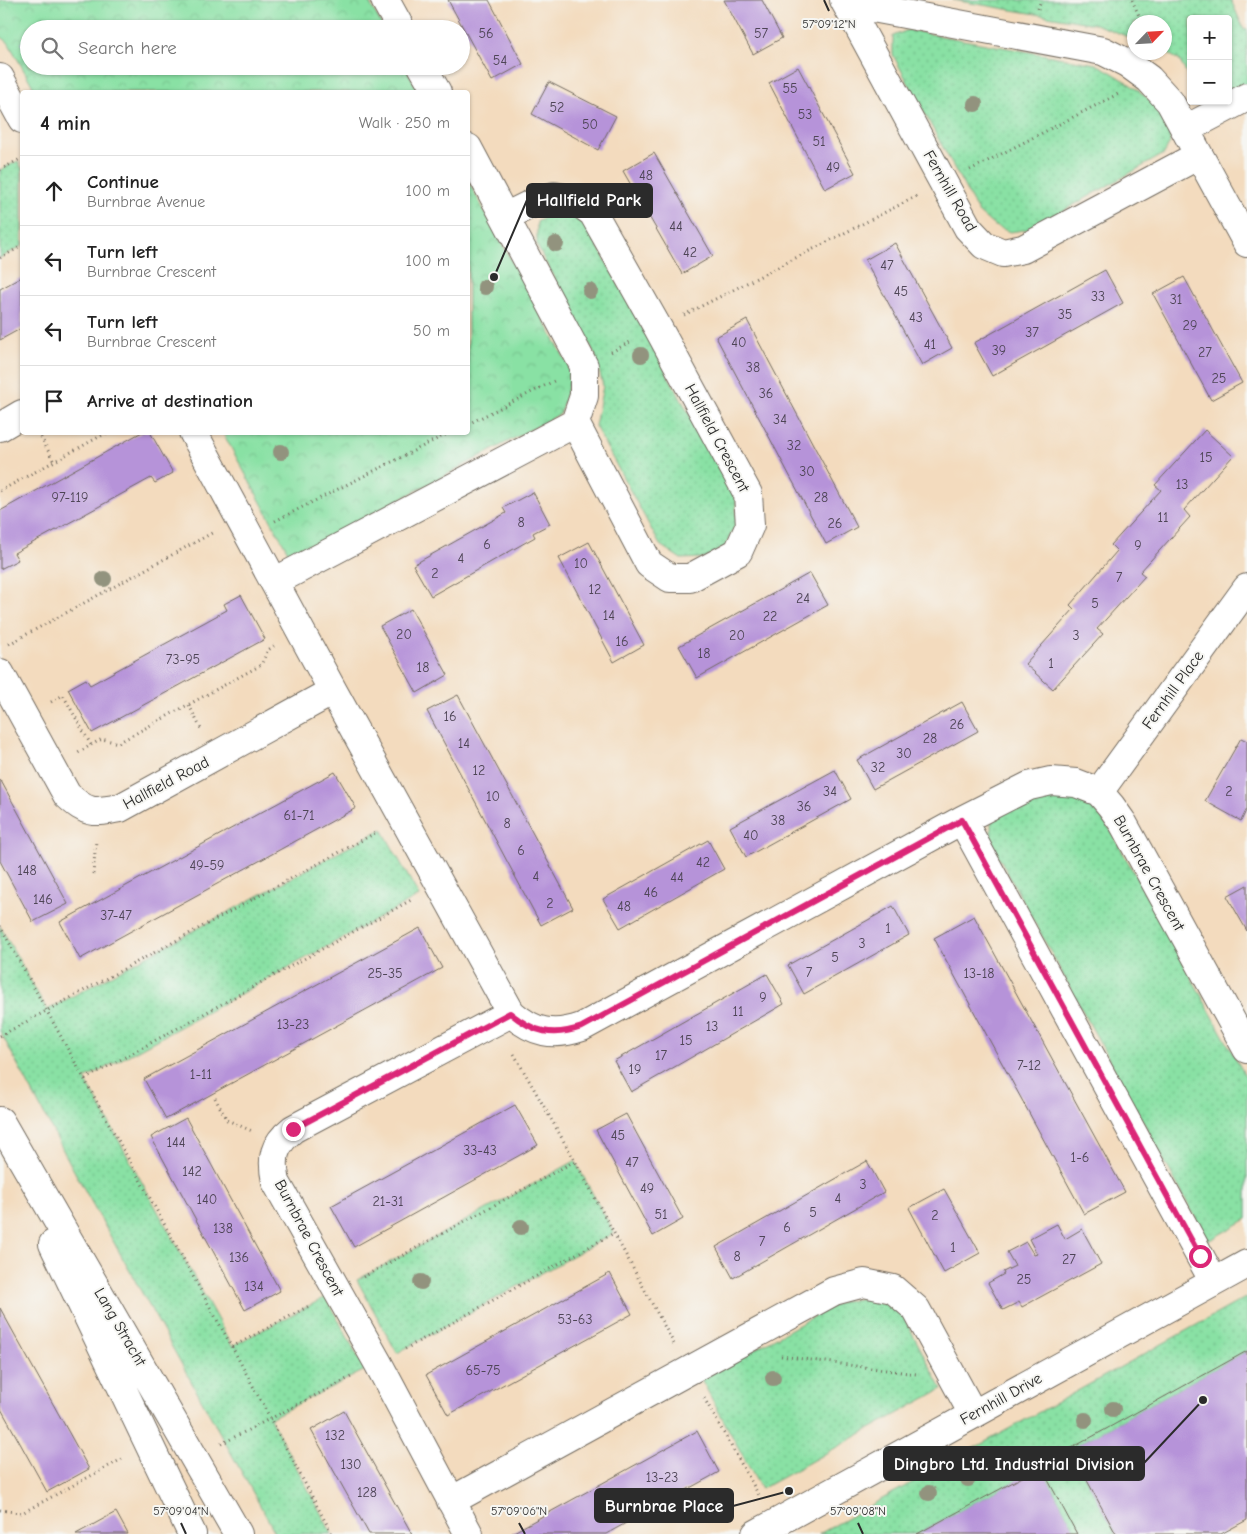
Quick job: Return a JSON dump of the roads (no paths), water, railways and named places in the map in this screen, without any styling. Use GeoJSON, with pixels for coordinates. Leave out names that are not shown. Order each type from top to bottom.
{"type":"FeatureCollection","features":[{"type":"Feature","properties":{"kind":"street"},"geometry":{"type":"LineString","coordinates":[[385,0],[396,20]]}},
{"type":"Feature","properties":{"kind":"street","name":"Fernhill Road"},"geometry":{"type":"LineString","coordinates":[[845,2],[1103,51],[1127,63],[1149,78],[1170,102],[1247,243]]}},
{"type":"Feature","properties":{"kind":"street","name":"Fernhill Road"},"geometry":{"type":"LineString","coordinates":[[845,2],[968,228],[984,245],[1003,253],[1023,249],[1199,155]]}},
{"type":"Feature","properties":{"kind":"street"},"geometry":{"type":"LineString","coordinates":[[427,75],[436,90]]}},
{"type":"Feature","properties":{"kind":"street"},"geometry":{"type":"LineString","coordinates":[[0,78],[20,115]]}},
{"type":"Feature","properties":{"kind":"street"},"geometry":{"type":"LineString","coordinates":[[1186,129],[1247,97]]}},
{"type":"Feature","properties":{"kind":"street"},"geometry":{"type":"LineString","coordinates":[[274,582],[575,423],[584,396],[584,366],[470,152]]}},
{"type":"Feature","properties":{"kind":"street","name":"Hallfield Crescent"},"geometry":{"type":"LineString","coordinates":[[505,217],[535,202],[554,196],[575,200],[593,214],[658,328],[748,494],[750,525],[738,552],[690,578],[670,578],[649,564],[575,423]]}},
{"type":"Feature","properties":{"kind":"street"},"geometry":{"type":"LineString","coordinates":[[0,427],[20,415]]}},
{"type":"Feature","properties":{"kind":"street"},"geometry":{"type":"LineString","coordinates":[[195,435],[333,692],[510,1013]]}},
{"type":"Feature","properties":{"kind":"street","name":"Fernhill Place"},"geometry":{"type":"LineString","coordinates":[[1099,792],[1247,588]]}},
{"type":"Feature","properties":{"kind":"street","name":"Hallfield Road"},"geometry":{"type":"LineString","coordinates":[[2,660],[67,795],[81,808],[97,813],[120,808],[333,692]]}},
{"type":"Feature","properties":{"kind":"street","name":"Burnbrae Crescent"},"geometry":{"type":"LineString","coordinates":[[469,1534],[369,1347],[276,1182],[273,1167],[275,1150],[282,1138],[293,1129],[510,1013],[524,1024],[537,1030],[567,1032],[582,1027],[962,820],[1029,786],[1051,781],[1076,783],[1099,792],[1111,806],[1123,823],[1247,1049]]}},
{"type":"Feature","properties":{"kind":"street"},"geometry":{"type":"LineString","coordinates":[[962,820],[1214,1282]]}},
{"type":"Feature","properties":{"kind":"street","name":"Lang Stracht"},"geometry":{"type":"LineString","coordinates":[[0,1120],[238,1534]]}},
{"type":"Feature","properties":{"kind":"street","name":"Lang Stracht"},"geometry":{"type":"LineString","coordinates":[[0,1134],[192,1534]]}},
{"type":"Feature","properties":{"kind":"street","name":"Fernhill Drive"},"geometry":{"type":"LineString","coordinates":[[756,1534],[1247,1264]]}},
{"type":"Feature","properties":{"kind":"street"},"geometry":{"type":"LineString","coordinates":[[451,1501],[834,1291],[864,1283],[893,1289],[916,1309],[974,1414]]}},
{"type":"Feature","properties":{"kind":"place","name":"Hallfield Park"},"geometry":{"type":"Point","coordinates":[494,277]}},
{"type":"Feature","properties":{"kind":"place","name":"Dingbro Ltd. Industrial Division"},"geometry":{"type":"Point","coordinates":[1203,1400]}},
{"type":"Feature","properties":{"kind":"place","name":"Burnbrae Place"},"geometry":{"type":"Point","coordinates":[789,1491]}}]}
